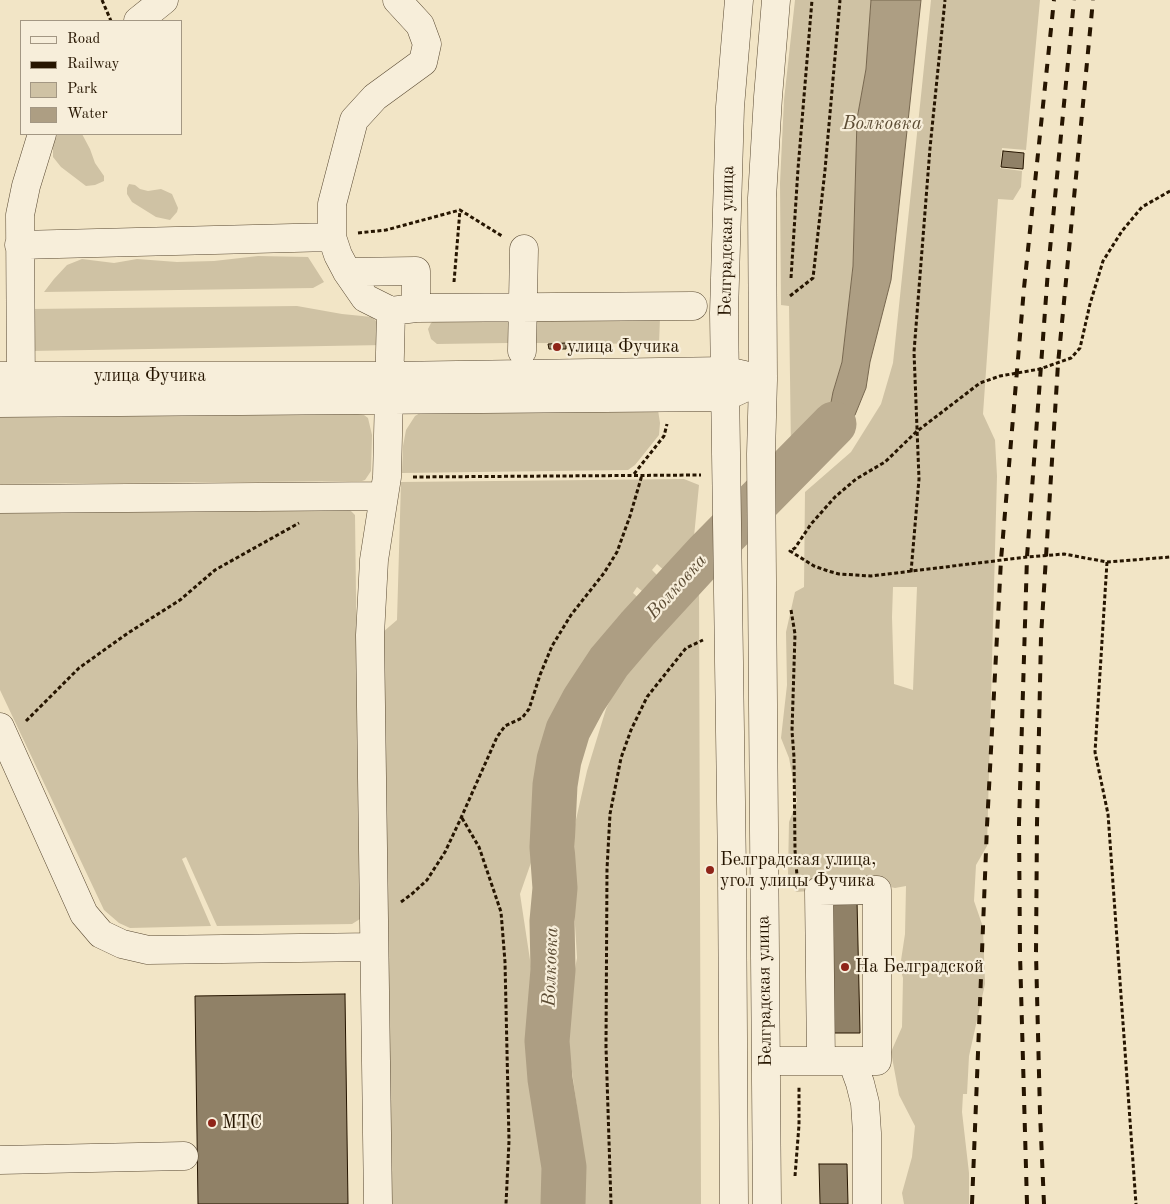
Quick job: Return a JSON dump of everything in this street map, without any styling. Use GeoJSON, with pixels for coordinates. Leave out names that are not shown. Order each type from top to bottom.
{"type":"FeatureCollection","features":[{"type":"Feature","properties":{"kind":"street"},"geometry":{"type":"LineString","coordinates":[[139,20],[164,0]]}},
{"type":"Feature","properties":{"kind":"street"},"geometry":{"type":"LineString","coordinates":[[396,0],[420,25],[427,44],[423,62],[375,97],[354,120],[332,204],[332,237],[338,255],[365,298],[403,310],[693,306]]}},
{"type":"Feature","properties":{"kind":"street","name":"Белградская улица"},"geometry":{"type":"LineString","coordinates":[[734,1204],[728,604],[715,478],[726,384],[724,313],[730,126],[740,0]]}},
{"type":"Feature","properties":{"kind":"street","name":"Белградская улица"},"geometry":{"type":"LineString","coordinates":[[767,1204],[761,454],[763,380],[762,198],[776,0]]}},
{"type":"Feature","properties":{"kind":"street"},"geometry":{"type":"LineString","coordinates":[[11,403],[10,376],[20,215],[26,186],[42,135]]}},
{"type":"Feature","properties":{"kind":"street"},"geometry":{"type":"LineString","coordinates":[[19,245],[332,237]]}},
{"type":"Feature","properties":{"kind":"street"},"geometry":{"type":"LineString","coordinates":[[522,351],[524,249]]}},
{"type":"Feature","properties":{"kind":"street"},"geometry":{"type":"LineString","coordinates":[[347,272],[416,271],[403,310],[390,388],[386,486],[374,560],[370,634],[378,1204]]}},
{"type":"Feature","properties":{"kind":"street","name":"улица Фучика"},"geometry":{"type":"LineString","coordinates":[[10,376],[390,388]]}},
{"type":"Feature","properties":{"kind":"street","name":"улица Фучика"},"geometry":{"type":"LineString","coordinates":[[11,403],[390,388],[726,384],[763,380]]}},
{"type":"Feature","properties":{"kind":"street"},"geometry":{"type":"LineString","coordinates":[[0,499],[386,486]]}},
{"type":"Feature","properties":{"kind":"street"},"geometry":{"type":"LineString","coordinates":[[3,734],[84,914],[101,934],[122,944],[148,950],[374,947]]}},
{"type":"Feature","properties":{"kind":"street"},"geometry":{"type":"LineString","coordinates":[[766,1061],[877,1061],[877,890],[819,891],[810,1060]]}},
{"type":"Feature","properties":{"kind":"street"},"geometry":{"type":"LineString","coordinates":[[852,1061],[865,1103],[867,1133],[866,1204]]}},
{"type":"Feature","properties":{"kind":"street"},"geometry":{"type":"LineString","coordinates":[[0,1160],[184,1156]]}},
{"type":"Feature","properties":{"kind":"path"},"geometry":{"type":"LineString","coordinates":[[102,0],[111,20]]}},
{"type":"Feature","properties":{"kind":"path"},"geometry":{"type":"LineString","coordinates":[[787,304],[790,296],[797,179],[812,0]]}},
{"type":"Feature","properties":{"kind":"path"},"geometry":{"type":"LineString","coordinates":[[790,296],[813,278],[825,170],[840,0]]}},
{"type":"Feature","properties":{"kind":"path"},"geometry":{"type":"LineString","coordinates":[[911,572],[919,479],[916,432],[915,332],[930,148],[945,0]]}},
{"type":"Feature","properties":{"kind":"path"},"geometry":{"type":"LineString","coordinates":[[788,560],[790,551],[795,548],[811,524],[835,497],[856,479],[885,462],[916,432],[980,383],[1000,376],[1040,369],[1071,358],[1080,348],[1102,261],[1122,231],[1142,207],[1170,191]]}},
{"type":"Feature","properties":{"kind":"path"},"geometry":{"type":"LineString","coordinates":[[332,237],[386,230],[460,210],[524,249]]}},
{"type":"Feature","properties":{"kind":"path"},"geometry":{"type":"LineString","coordinates":[[452,308],[460,210]]}},
{"type":"Feature","properties":{"kind":"path"},"geometry":{"type":"LineString","coordinates":[[634,475],[664,436],[668,418]]}},
{"type":"Feature","properties":{"kind":"path"},"geometry":{"type":"LineString","coordinates":[[386,486],[634,475],[715,478]]}},
{"type":"Feature","properties":{"kind":"path"},"geometry":{"type":"LineString","coordinates":[[396,906],[427,880],[445,852],[462,818],[497,737],[505,726],[522,718],[529,709],[552,646],[571,615],[604,573],[617,552],[642,475]]}},
{"type":"Feature","properties":{"kind":"path"},"geometry":{"type":"LineString","coordinates":[[3,734],[79,668],[128,633],[180,600],[216,570],[300,523]]}},
{"type":"Feature","properties":{"kind":"path"},"geometry":{"type":"LineString","coordinates":[[785,544],[790,551],[814,566],[839,574],[871,576],[1064,554],[1107,562],[1170,557]]}},
{"type":"Feature","properties":{"kind":"path"},"geometry":{"type":"LineString","coordinates":[[1107,562],[1095,752],[1108,814],[1136,1204]]}},
{"type":"Feature","properties":{"kind":"path"},"geometry":{"type":"LineString","coordinates":[[790,607],[794,634],[792,731],[794,757],[794,850],[798,878]]}},
{"type":"Feature","properties":{"kind":"path"},"geometry":{"type":"LineString","coordinates":[[610,1204],[606,1047],[607,869],[610,814],[621,758],[631,730],[647,697],[686,648],[706,639]]}},
{"type":"Feature","properties":{"kind":"path"},"geometry":{"type":"LineString","coordinates":[[462,818],[479,847],[500,912],[505,962],[509,1141],[506,1204]]}},
{"type":"Feature","properties":{"kind":"path"},"geometry":{"type":"LineString","coordinates":[[795,1184],[799,1126],[810,1060]]}},
{"type":"Feature","properties":{"kind":"green space"},"geometry":{"type":"Polygon","coordinates":[[[795,0],[871,0],[866,69],[857,119],[853,266],[842,362],[829,413],[808,436],[791,449],[789,306],[781,305],[780,183],[784,100],[795,0]]]}},
{"type":"Feature","properties":{"kind":"green space"},"geometry":{"type":"Polygon","coordinates":[[[931,0],[1040,0],[1026,150],[1002,148],[1000,168],[1022,171],[1021,187],[1013,200],[998,199],[983,414],[995,440],[997,476],[987,846],[976,865],[974,901],[983,927],[985,984],[969,1056],[967,1094],[963,1094],[962,1112],[969,1173],[969,1204],[904,1204],[902,1193],[912,1157],[915,1126],[899,1095],[891,1052],[902,1027],[903,978],[900,967],[905,934],[906,886],[895,888],[868,882],[823,890],[796,892],[788,874],[789,822],[797,801],[789,758],[781,738],[787,685],[786,632],[795,592],[804,587],[805,492],[851,452],[881,404],[893,363],[931,0]],[[893,587],[894,684],[913,690],[917,587],[893,587]]]}},
{"type":"Feature","properties":{"kind":"green space"},"geometry":{"type":"Polygon","coordinates":[[[57,135],[83,135],[95,163],[104,176],[104,181],[86,186],[61,167],[53,157],[53,142],[57,135]]]}},
{"type":"Feature","properties":{"kind":"green space"},"geometry":{"type":"Polygon","coordinates":[[[129,184],[148,191],[161,189],[172,194],[178,208],[177,212],[170,220],[156,217],[132,202],[127,194],[129,184]]]}},
{"type":"Feature","properties":{"kind":"green space"},"geometry":{"type":"Polygon","coordinates":[[[258,256],[308,257],[324,282],[313,288],[44,292],[67,265],[82,259],[114,263],[137,259],[177,262],[214,261],[258,256]]]}},
{"type":"Feature","properties":{"kind":"green space"},"geometry":{"type":"Polygon","coordinates":[[[297,306],[372,317],[383,328],[385,345],[30,351],[29,309],[297,306]]]}},
{"type":"Feature","properties":{"kind":"green space"},"geometry":{"type":"Polygon","coordinates":[[[660,318],[659,344],[536,343],[536,320],[660,318]]]}},
{"type":"Feature","properties":{"kind":"green space"},"geometry":{"type":"Polygon","coordinates":[[[506,319],[509,322],[508,343],[437,344],[431,339],[428,329],[435,320],[506,319]]]}},
{"type":"Feature","properties":{"kind":"green space"},"geometry":{"type":"Polygon","coordinates":[[[658,410],[659,435],[635,465],[628,470],[402,473],[403,446],[406,430],[415,416],[420,413],[658,410]]]}},
{"type":"Feature","properties":{"kind":"green space"},"geometry":{"type":"Polygon","coordinates":[[[358,414],[368,418],[372,435],[371,471],[365,480],[362,481],[0,484],[0,417],[358,414]]]}},
{"type":"Feature","properties":{"kind":"green space"},"geometry":{"type":"Polygon","coordinates":[[[684,479],[699,485],[693,547],[667,573],[657,564],[652,570],[663,581],[653,591],[651,590],[647,595],[637,587],[633,593],[642,601],[596,650],[565,699],[546,758],[542,788],[540,837],[520,894],[532,973],[531,1070],[536,1119],[549,1165],[546,1204],[392,1204],[383,632],[397,620],[401,482],[684,479]]]}},
{"type":"Feature","properties":{"kind":"green space"},"geometry":{"type":"Polygon","coordinates":[[[348,508],[355,515],[360,919],[352,924],[217,926],[186,857],[182,859],[211,926],[130,928],[119,923],[104,910],[0,690],[0,510],[348,508]]]}},
{"type":"Feature","properties":{"kind":"green space"},"geometry":{"type":"Polygon","coordinates":[[[699,583],[701,1204],[575,1204],[580,1130],[565,1020],[577,958],[574,908],[575,824],[587,771],[606,709],[620,680],[633,656],[699,583]]]}},
{"type":"Feature","properties":{"kind":"water","name":"Волковка"},"geometry":{"type":"Polygon","coordinates":[[[871,0],[921,0],[891,280],[870,362],[866,388],[855,415],[829,447],[795,482],[792,477],[791,449],[808,436],[829,413],[842,362],[853,266],[857,119],[866,69],[871,0]]]}},
{"type":"Feature","properties":{"kind":"building"},"geometry":{"type":"Polygon","coordinates":[[[1003,151],[1024,153],[1023,169],[1001,167],[1003,151]]]}},
{"type":"Feature","properties":{"kind":"building"},"geometry":{"type":"Polygon","coordinates":[[[566,343],[566,349],[549,349],[548,344],[566,343]]]}},
{"type":"Feature","properties":{"kind":"building","name":"На Белградской"},"geometry":{"type":"Polygon","coordinates":[[[857,900],[860,1033],[834,1033],[831,901],[857,900]]]}},
{"type":"Feature","properties":{"kind":"building"},"geometry":{"type":"Polygon","coordinates":[[[345,994],[348,1204],[198,1204],[195,996],[345,994]]]}},
{"type":"Feature","properties":{"kind":"building"},"geometry":{"type":"Polygon","coordinates":[[[819,1164],[847,1164],[848,1204],[820,1204],[819,1164]]]}},
{"type":"Feature","properties":{"kind":"waterway","name":"Волковка"},"geometry":{"type":"LineString","coordinates":[[563,1204],[564,1167],[550,1079],[547,1041],[553,970],[552,921],[555,888],[552,847],[555,785],[559,760],[568,730],[584,700],[609,662],[638,628],[707,553],[834,424]]}},
{"type":"Feature","properties":{"kind":"railway"},"geometry":{"type":"LineString","coordinates":[[972,1204],[987,826],[1001,560],[1024,288],[1054,0]]}},
{"type":"Feature","properties":{"kind":"railway"},"geometry":{"type":"LineString","coordinates":[[1027,1204],[1020,954],[1019,824],[1027,557],[1048,270],[1074,0]]}},
{"type":"Feature","properties":{"kind":"railway"},"geometry":{"type":"LineString","coordinates":[[1044,1204],[1036,954],[1041,637],[1058,364],[1093,0]]}},
{"type":"Feature","properties":{"kind":"place","name":"улица Фучика"},"geometry":{"type":"Point","coordinates":[557,347]}},
{"type":"Feature","properties":{"kind":"place","name":"Белградская улица, угол улицы Фучика"},"geometry":{"type":"Point","coordinates":[710,870]}},
{"type":"Feature","properties":{"kind":"place","name":"На Белградской"},"geometry":{"type":"Point","coordinates":[845,967]}},
{"type":"Feature","properties":{"kind":"place","name":"МТС"},"geometry":{"type":"Point","coordinates":[212,1123]}}]}
